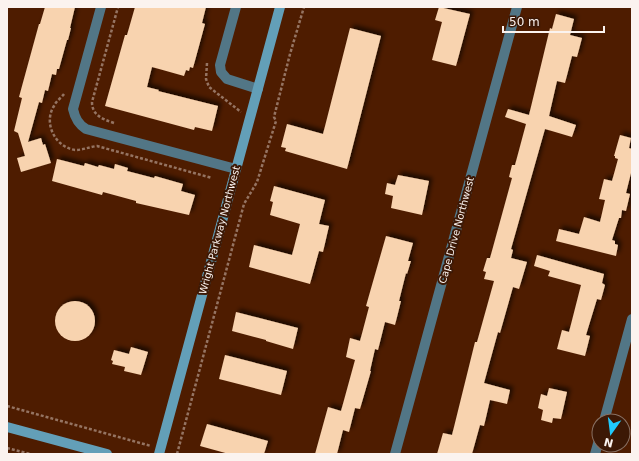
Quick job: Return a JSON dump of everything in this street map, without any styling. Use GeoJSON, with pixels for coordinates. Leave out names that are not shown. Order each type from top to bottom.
{"type":"FeatureCollection","features":[{"type":"Feature","properties":{"kind":"street"},"geometry":{"type":"LineString","coordinates":[[101,7],[73,109],[79,124],[86,129],[236,169]]}},
{"type":"Feature","properties":{"kind":"street"},"geometry":{"type":"LineString","coordinates":[[236,7],[220,65],[221,72],[227,79],[258,89]]}},
{"type":"Feature","properties":{"kind":"street","name":"Wright Parkway Northwest"},"geometry":{"type":"LineString","coordinates":[[160,452],[280,7]]}},
{"type":"Feature","properties":{"kind":"street","name":"Cape Drive Northwest"},"geometry":{"type":"LineString","coordinates":[[396,454],[517,7]]}},
{"type":"Feature","properties":{"kind":"street"},"geometry":{"type":"LineString","coordinates":[[606,413],[632,319]]}},
{"type":"Feature","properties":{"kind":"street"},"geometry":{"type":"LineString","coordinates":[[7,427],[107,454]]}},
{"type":"Feature","properties":{"kind":"path"},"geometry":{"type":"LineString","coordinates":[[117,124],[99,117],[93,111],[92,102],[118,7]]}},
{"type":"Feature","properties":{"kind":"path"},"geometry":{"type":"LineString","coordinates":[[177,454],[244,204],[247,196],[257,182],[276,121],[274,117],[304,7]]}},
{"type":"Feature","properties":{"kind":"path"},"geometry":{"type":"LineString","coordinates":[[66,91],[53,107],[50,118],[50,127],[56,139],[68,148],[80,150],[97,146],[212,178]]}},
{"type":"Feature","properties":{"kind":"path"},"geometry":{"type":"LineString","coordinates":[[7,406],[160,452]]}},
{"type":"Feature","properties":{"kind":"path"},"geometry":{"type":"LineString","coordinates":[[7,448],[30,454]]}},
{"type":"Feature","properties":{"kind":"building"},"geometry":{"type":"Polygon","coordinates":[[[45,7],[75,7],[68,40],[59,69],[57,69],[56,75],[52,74],[48,91],[45,90],[42,103],[39,102],[28,142],[41,138],[43,145],[45,144],[51,163],[21,172],[17,158],[25,156],[18,133],[14,131],[22,98],[19,97],[45,7]]]}},
{"type":"Feature","properties":{"kind":"building"},"geometry":{"type":"Polygon","coordinates":[[[135,7],[206,7],[202,23],[205,24],[193,68],[190,67],[189,71],[186,70],[184,76],[152,67],[147,87],[218,106],[212,131],[195,127],[194,130],[105,106],[125,35],[127,35],[135,7]]]}},
{"type":"Feature","properties":{"kind":"building"},"geometry":{"type":"Polygon","coordinates":[[[439,7],[470,14],[456,66],[432,60],[442,22],[435,20],[439,7]]]}},
{"type":"Feature","properties":{"kind":"building"},"geometry":{"type":"Polygon","coordinates":[[[556,14],[574,19],[570,35],[582,38],[577,57],[572,56],[565,83],[557,81],[549,116],[576,125],[572,137],[545,129],[511,249],[513,250],[511,258],[527,262],[519,289],[513,287],[500,333],[498,332],[484,383],[510,390],[507,404],[490,400],[484,426],[480,425],[472,454],[437,454],[443,433],[452,435],[475,342],[477,342],[494,281],[484,279],[486,272],[483,271],[487,258],[490,258],[512,178],[509,177],[512,165],[515,165],[526,124],[505,117],[508,109],[529,115],[550,28],[552,29],[556,14]]]}},
{"type":"Feature","properties":{"kind":"building"},"geometry":{"type":"Polygon","coordinates":[[[350,28],[381,36],[347,169],[285,151],[286,148],[281,147],[287,124],[323,134],[350,28]]]}},
{"type":"Feature","properties":{"kind":"building"},"geometry":{"type":"Polygon","coordinates":[[[620,135],[631,138],[629,148],[632,149],[632,169],[626,193],[630,194],[626,211],[622,210],[621,218],[619,218],[612,240],[618,245],[616,256],[556,241],[559,229],[579,234],[584,217],[600,222],[605,200],[599,199],[604,179],[612,181],[618,159],[614,156],[620,135]]]}},
{"type":"Feature","properties":{"kind":"building"},"geometry":{"type":"Polygon","coordinates":[[[57,159],[84,166],[85,163],[98,167],[99,165],[114,169],[115,164],[128,168],[127,171],[154,178],[155,176],[183,184],[181,191],[195,195],[189,215],[136,203],[136,201],[103,192],[102,195],[52,181],[57,159]]]}},
{"type":"Feature","properties":{"kind":"building"},"geometry":{"type":"Polygon","coordinates":[[[398,175],[429,181],[422,215],[391,208],[393,196],[385,194],[387,183],[395,185],[398,175]]]}},
{"type":"Feature","properties":{"kind":"building"},"geometry":{"type":"Polygon","coordinates":[[[274,186],[325,200],[319,224],[329,226],[323,252],[319,251],[310,284],[249,267],[254,245],[292,255],[300,224],[270,215],[273,202],[270,201],[274,186]]]}},
{"type":"Feature","properties":{"kind":"building"},"geometry":{"type":"Polygon","coordinates":[[[386,236],[413,243],[408,261],[411,261],[407,274],[406,273],[399,301],[401,301],[395,325],[385,322],[378,350],[375,349],[371,371],[360,409],[355,408],[349,432],[343,430],[337,454],[315,454],[328,407],[341,411],[355,360],[346,357],[350,338],[360,341],[369,307],[366,306],[386,236]]]}},
{"type":"Feature","properties":{"kind":"building"},"geometry":{"type":"Polygon","coordinates":[[[537,255],[604,274],[602,283],[605,285],[601,300],[597,299],[586,335],[590,336],[585,356],[557,349],[562,330],[569,332],[581,285],[548,276],[550,271],[534,266],[537,255]]]}},
{"type":"Feature","properties":{"kind":"building"},"geometry":{"type":"Polygon","coordinates":[[[79,301],[86,304],[92,310],[95,321],[94,329],[86,338],[79,341],[71,341],[64,338],[56,329],[55,317],[58,310],[67,302],[79,301]]]}},
{"type":"Feature","properties":{"kind":"building"},"geometry":{"type":"Polygon","coordinates":[[[236,312],[298,328],[293,349],[232,331],[236,312]]]}},
{"type":"Feature","properties":{"kind":"building"},"geometry":{"type":"Polygon","coordinates":[[[131,347],[148,352],[141,375],[124,371],[125,367],[112,364],[113,361],[111,360],[114,350],[129,354],[131,347]]]}},
{"type":"Feature","properties":{"kind":"building"},"geometry":{"type":"Polygon","coordinates":[[[225,355],[287,371],[281,395],[219,379],[225,355]]]}},
{"type":"Feature","properties":{"kind":"building"},"geometry":{"type":"Polygon","coordinates":[[[549,388],[567,392],[561,419],[553,418],[552,423],[541,420],[543,410],[538,408],[541,394],[547,396],[549,388]]]}},
{"type":"Feature","properties":{"kind":"building"},"geometry":{"type":"Polygon","coordinates":[[[207,424],[268,441],[264,454],[229,454],[200,446],[207,424]]]}}]}
